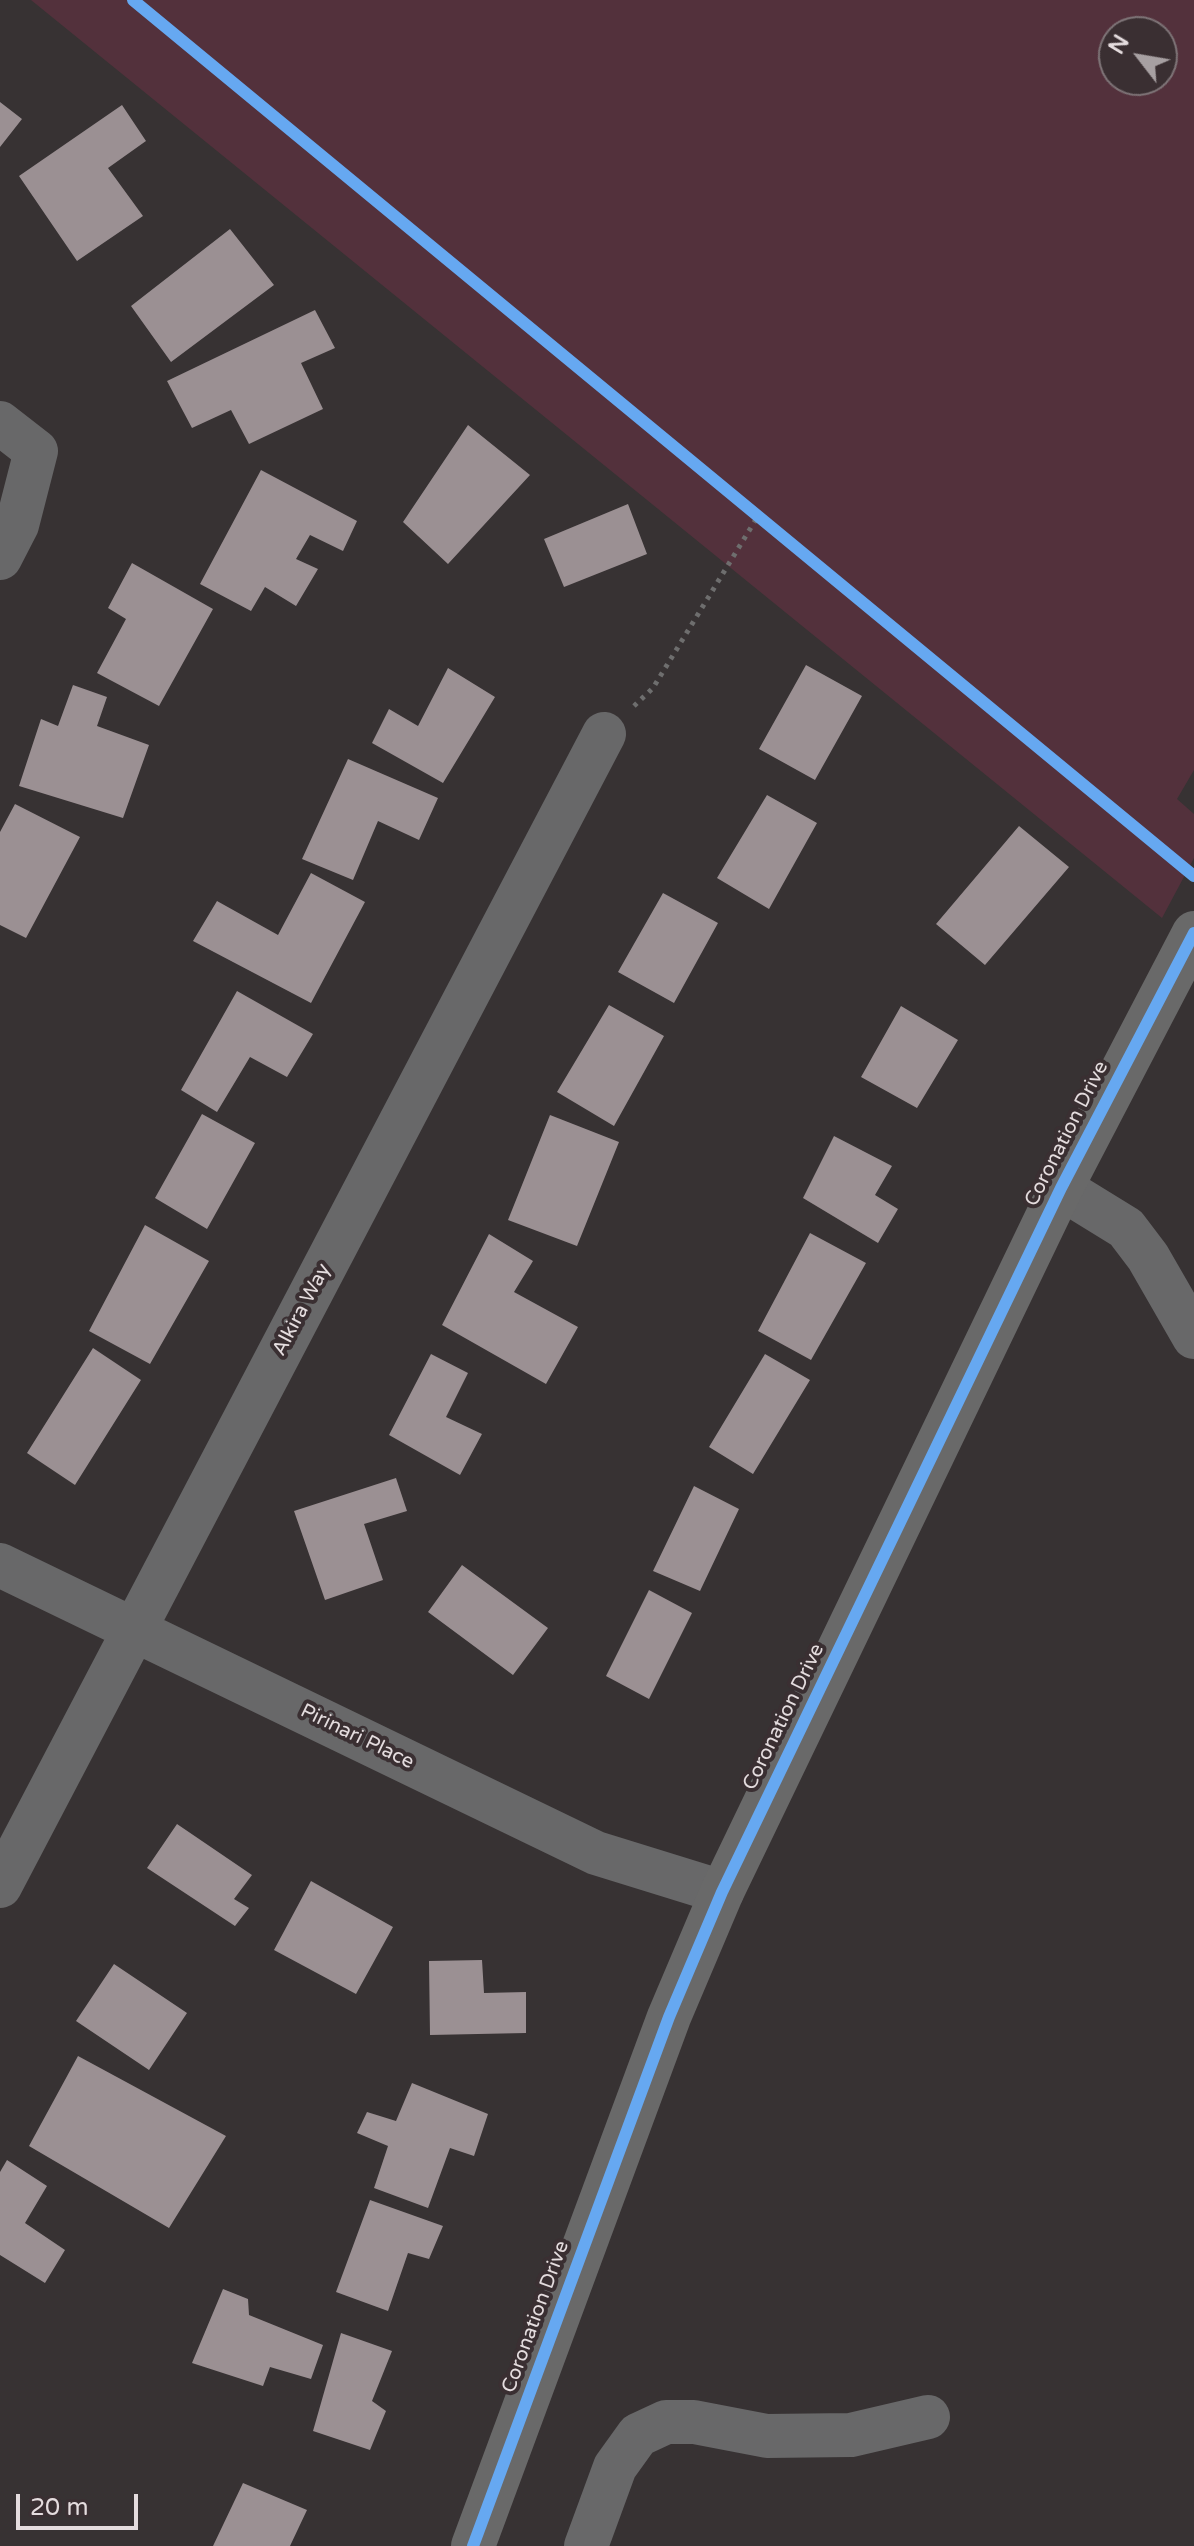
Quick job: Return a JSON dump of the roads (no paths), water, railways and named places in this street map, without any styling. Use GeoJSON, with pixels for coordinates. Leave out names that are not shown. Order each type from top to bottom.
{"type":"FeatureCollection","features":[{"type":"Feature","properties":{"kind":"main road","name":"Coronation Drive"},"geometry":{"type":"LineString","coordinates":[[473,2546],[669,2017],[722,1892],[1061,1188],[1194,933]]}},
{"type":"Feature","properties":{"kind":"street"},"geometry":{"type":"LineString","coordinates":[[0,423],[36,451],[17,525],[0,558]]}},
{"type":"Feature","properties":{"kind":"street","name":"Alkira Way"},"geometry":{"type":"LineString","coordinates":[[0,1886],[604,734]]}},
{"type":"Feature","properties":{"kind":"street"},"geometry":{"type":"LineString","coordinates":[[1061,1188],[1126,1228],[1148,1257],[1194,1337]]}},
{"type":"Feature","properties":{"kind":"street","name":"Pirinari Place"},"geometry":{"type":"LineString","coordinates":[[0,1565],[596,1853],[722,1892]]}},
{"type":"Feature","properties":{"kind":"street"},"geometry":{"type":"LineString","coordinates":[[586,2546],[615,2467],[638,2435],[666,2422],[694,2422],[767,2436],[851,2435],[928,2417]]}}]}
